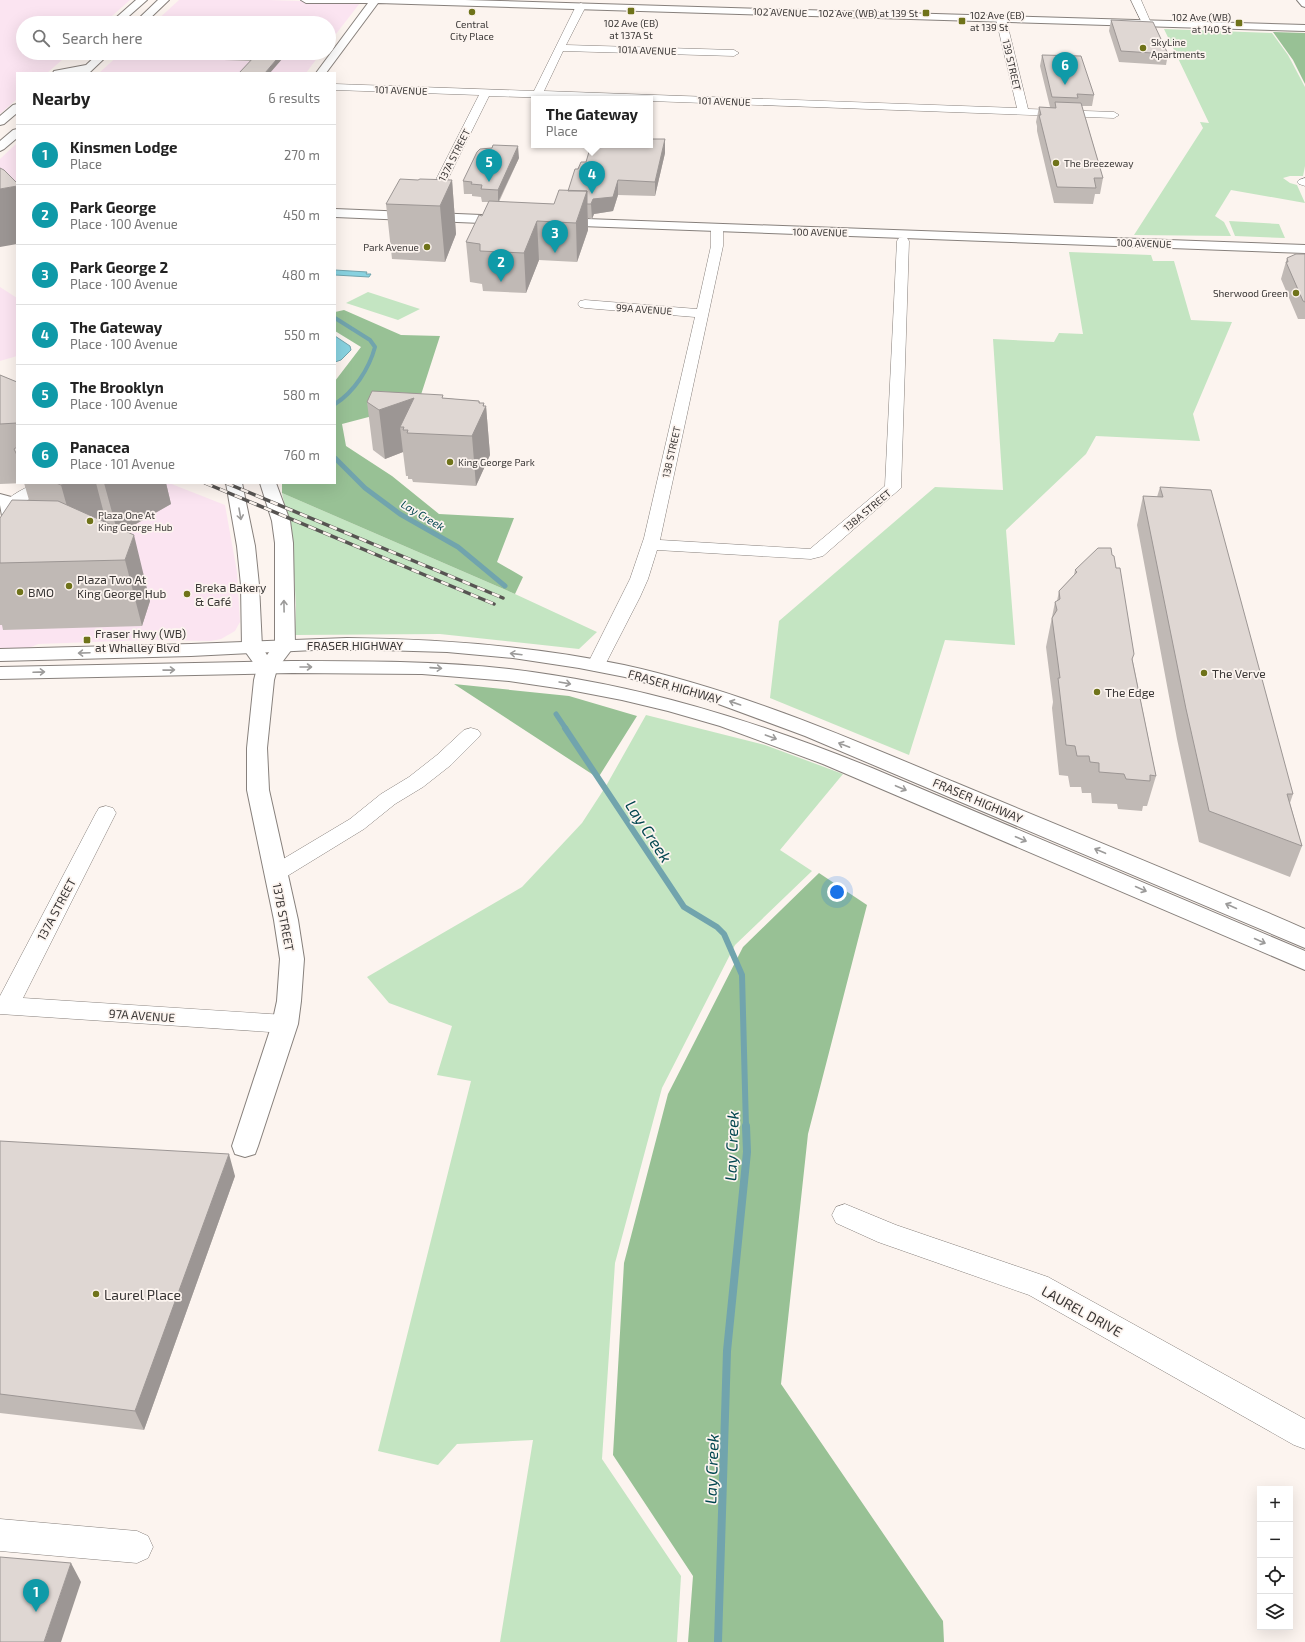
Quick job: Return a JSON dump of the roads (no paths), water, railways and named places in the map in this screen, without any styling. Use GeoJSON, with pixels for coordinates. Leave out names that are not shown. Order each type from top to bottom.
{"type":"FeatureCollection","features":[{"type":"Feature","properties":{"kind":"main road"},"geometry":{"type":"LineString","coordinates":[[123,16],[142,0]]}},
{"type":"Feature","properties":{"kind":"main road"},"geometry":{"type":"LineString","coordinates":[[147,16],[164,0]]}},
{"type":"Feature","properties":{"kind":"main road","name":"102 AVENUE"},"geometry":{"type":"LineString","coordinates":[[306,0],[375,0],[1305,28]]}},
{"type":"Feature","properties":{"kind":"main road","name":"102 AVENUE"},"geometry":{"type":"LineString","coordinates":[[370,0],[375,0]]}},
{"type":"Feature","properties":{"kind":"main road"},"geometry":{"type":"LineString","coordinates":[[336,53],[375,0]]}},
{"type":"Feature","properties":{"kind":"main road"},"geometry":{"type":"LineString","coordinates":[[1302,0],[1305,4]]}},
{"type":"Feature","properties":{"kind":"main road"},"geometry":{"type":"LineString","coordinates":[[67,72],[86,70],[97,60]]}},
{"type":"Feature","properties":{"kind":"main road"},"geometry":{"type":"LineString","coordinates":[[322,72],[331,60]]}},
{"type":"Feature","properties":{"kind":"main road"},"geometry":{"type":"LineString","coordinates":[[59,72],[71,61]]}},
{"type":"Feature","properties":{"kind":"main road"},"geometry":{"type":"LineString","coordinates":[[0,122],[16,108]]}},
{"type":"Feature","properties":{"kind":"main road"},"geometry":{"type":"LineString","coordinates":[[0,147],[16,133]]}},
{"type":"Feature","properties":{"kind":"main road"},"geometry":{"type":"LineString","coordinates":[[336,213],[423,216],[520,224],[336,220]]}},
{"type":"Feature","properties":{"kind":"main road","name":"100 AVENUE"},"geometry":{"type":"LineString","coordinates":[[548,225],[903,241],[1305,256]]}},
{"type":"Feature","properties":{"kind":"main road","name":"100 AVENUE"},"geometry":{"type":"LineString","coordinates":[[717,232],[904,234],[1305,249]]}},
{"type":"Feature","properties":{"kind":"main road"},"geometry":{"type":"LineString","coordinates":[[234,484],[246,546],[250,585],[252,647],[267,668]]}},
{"type":"Feature","properties":{"kind":"main road"},"geometry":{"type":"LineString","coordinates":[[268,484],[281,521],[284,543],[285,645],[267,668],[264,680],[257,748],[258,790],[276,873]]}},
{"type":"Feature","properties":{"kind":"main road"},"geometry":{"type":"LineString","coordinates":[[0,577],[10,563],[16,547],[16,533],[4,506]]}},
{"type":"Feature","properties":{"kind":"main road","name":"FRASER HIGHWAY"},"geometry":{"type":"LineString","coordinates":[[0,655],[285,645],[375,644],[450,647],[542,657],[596,665],[664,680],[741,705],[880,759],[1188,887],[1305,939]]}},
{"type":"Feature","properties":{"kind":"main road","name":"FRASER HIGHWAY"},"geometry":{"type":"LineString","coordinates":[[0,673],[384,666],[471,671],[559,682],[601,690],[694,712],[767,736],[852,767],[1119,880],[1305,961]]}},
{"type":"Feature","properties":{"kind":"main road","name":"137B STREET"},"geometry":{"type":"LineString","coordinates":[[245,1146],[285,1024],[289,1001],[292,959],[286,920],[276,873]]}},
{"type":"Feature","properties":{"kind":"street"},"geometry":{"type":"LineString","coordinates":[[1136,0],[1146,23]]}},
{"type":"Feature","properties":{"kind":"street"},"geometry":{"type":"LineString","coordinates":[[538,94],[581,6]]}},
{"type":"Feature","properties":{"kind":"street","name":"139 STREET"},"geometry":{"type":"LineString","coordinates":[[1001,19],[1023,112]]}},
{"type":"Feature","properties":{"kind":"street","name":"101A AVENUE"},"geometry":{"type":"LineString","coordinates":[[560,48],[734,53]]}},
{"type":"Feature","properties":{"kind":"street","name":"101 AVENUE"},"geometry":{"type":"LineString","coordinates":[[336,87],[592,96]]}},
{"type":"Feature","properties":{"kind":"street","name":"137A STREET"},"geometry":{"type":"LineString","coordinates":[[423,216],[485,92]]}},
{"type":"Feature","properties":{"kind":"street","name":"101 AVENUE"},"geometry":{"type":"LineString","coordinates":[[653,98],[1114,115]]}},
{"type":"Feature","properties":{"kind":"street","name":"138 STREET"},"geometry":{"type":"LineString","coordinates":[[596,665],[631,597],[650,544],[703,313],[717,246],[717,232]]}},
{"type":"Feature","properties":{"kind":"street","name":"138A STREET"},"geometry":{"type":"LineString","coordinates":[[650,544],[811,554],[823,547],[894,488],[903,241]]}},
{"type":"Feature","properties":{"kind":"street","name":"99A AVENUE"},"geometry":{"type":"LineString","coordinates":[[585,304],[703,313]]}},
{"type":"Feature","properties":{"kind":"street"},"geometry":{"type":"LineString","coordinates":[[4,506],[46,484]]}},
{"type":"Feature","properties":{"kind":"street","name":"137B STREET"},"geometry":{"type":"LineString","coordinates":[[276,873],[357,824],[388,799],[416,782],[444,760],[472,734]]}},
{"type":"Feature","properties":{"kind":"street","name":"137A STREET"},"geometry":{"type":"LineString","coordinates":[[3,1006],[106,814]]}},
{"type":"Feature","properties":{"kind":"street","name":"97A AVENUE"},"geometry":{"type":"LineString","coordinates":[[3,1006],[285,1024]]}},
{"type":"Feature","properties":{"kind":"street","name":"LAUREL DRIVE"},"geometry":{"type":"LineString","coordinates":[[845,1215],[888,1234],[1038,1286],[1305,1435]]}},
{"type":"Feature","properties":{"kind":"street"},"geometry":{"type":"LineString","coordinates":[[0,1535],[137,1548]]}},
{"type":"Feature","properties":{"kind":"water"},"geometry":{"type":"Polygon","coordinates":[[[336,270],[367,272],[366,274],[371,274],[369,277],[336,275],[336,270]]]}},
{"type":"Feature","properties":{"kind":"water"},"geometry":{"type":"Polygon","coordinates":[[[336,337],[350,346],[351,350],[341,360],[336,362],[336,337]]]}},
{"type":"Feature","properties":{"kind":"waterway","name":"Lay Creek"},"geometry":{"type":"LineString","coordinates":[[336,319],[370,340],[375,347],[365,372],[348,393],[336,403]]}},
{"type":"Feature","properties":{"kind":"waterway","name":"Lay Creek"},"geometry":{"type":"LineString","coordinates":[[336,459],[365,488],[400,514],[458,547],[505,586]]}},
{"type":"Feature","properties":{"kind":"waterway","name":"Lay Creek"},"geometry":{"type":"LineString","coordinates":[[556,714],[566,729]]}},
{"type":"Feature","properties":{"kind":"waterway","name":"Lay Creek"},"geometry":{"type":"LineString","coordinates":[[565,728],[684,907],[717,927],[724,934],[742,975],[746,1127]]}},
{"type":"Feature","properties":{"kind":"waterway","name":"Lay Creek"},"geometry":{"type":"LineString","coordinates":[[718,1642],[727,1351],[747,1152],[746,1126]]}},
{"type":"Feature","properties":{"kind":"railway"},"geometry":{"type":"LineString","coordinates":[[207,484],[494,604]]}},
{"type":"Feature","properties":{"kind":"railway"},"geometry":{"type":"LineString","coordinates":[[228,484],[503,598]]}},
{"type":"Feature","properties":{"kind":"place","name":"102 Ave (EB) at 137A St"},"geometry":{"type":"Point","coordinates":[631,11]}},
{"type":"Feature","properties":{"kind":"place","name":"Central City Place"},"geometry":{"type":"Point","coordinates":[472,12]}},
{"type":"Feature","properties":{"kind":"place","name":"102 Ave (WB) at 139 St"},"geometry":{"type":"Point","coordinates":[926,13]}},
{"type":"Feature","properties":{"kind":"place","name":"102 Ave (EB) at 139 St"},"geometry":{"type":"Point","coordinates":[962,21]}},
{"type":"Feature","properties":{"kind":"place","name":"102 Ave (WB) at 140 St"},"geometry":{"type":"Point","coordinates":[1239,23]}},
{"type":"Feature","properties":{"kind":"place","name":"SkyLine Apartments"},"geometry":{"type":"Point","coordinates":[1143,48]}},
{"type":"Feature","properties":{"kind":"place","name":"Panacea"},"geometry":{"type":"Point","coordinates":[1065,85]}},
{"type":"Feature","properties":{"kind":"place","name":"The Breezeway"},"geometry":{"type":"Point","coordinates":[1056,163]}},
{"type":"Feature","properties":{"kind":"place","name":"The Brooklyn"},"geometry":{"type":"Point","coordinates":[489,182]}},
{"type":"Feature","properties":{"kind":"place","name":"The Gateway"},"geometry":{"type":"Point","coordinates":[592,194]}},
{"type":"Feature","properties":{"kind":"place","name":"Park Avenue"},"geometry":{"type":"Point","coordinates":[427,247]}},
{"type":"Feature","properties":{"kind":"place","name":"Park George 2"},"geometry":{"type":"Point","coordinates":[555,253]}},
{"type":"Feature","properties":{"kind":"place","name":"Park George"},"geometry":{"type":"Point","coordinates":[501,282]}},
{"type":"Feature","properties":{"kind":"place","name":"Sherwood Green"},"geometry":{"type":"Point","coordinates":[1296,293]}},
{"type":"Feature","properties":{"kind":"place","name":"King George Park"},"geometry":{"type":"Point","coordinates":[450,462]}},
{"type":"Feature","properties":{"kind":"place","name":"Plaza One At King George Hub"},"geometry":{"type":"Point","coordinates":[90,521]}},
{"type":"Feature","properties":{"kind":"place","name":"Plaza Two At King George Hub"},"geometry":{"type":"Point","coordinates":[69,586]}},
{"type":"Feature","properties":{"kind":"place","name":"BMO"},"geometry":{"type":"Point","coordinates":[20,592]}},
{"type":"Feature","properties":{"kind":"place","name":"Breka Bakery & Café"},"geometry":{"type":"Point","coordinates":[187,594]}},
{"type":"Feature","properties":{"kind":"place","name":"Fraser Hwy (WB) at Whalley Blvd"},"geometry":{"type":"Point","coordinates":[87,640]}},
{"type":"Feature","properties":{"kind":"place","name":"The Verve"},"geometry":{"type":"Point","coordinates":[1204,673]}},
{"type":"Feature","properties":{"kind":"place","name":"The Edge"},"geometry":{"type":"Point","coordinates":[1097,692]}},
{"type":"Feature","properties":{"kind":"place","name":"Laurel Place"},"geometry":{"type":"Point","coordinates":[96,1294]}},
{"type":"Feature","properties":{"kind":"place","name":"Kinsmen Lodge"},"geometry":{"type":"Point","coordinates":[36,1612]}}]}
